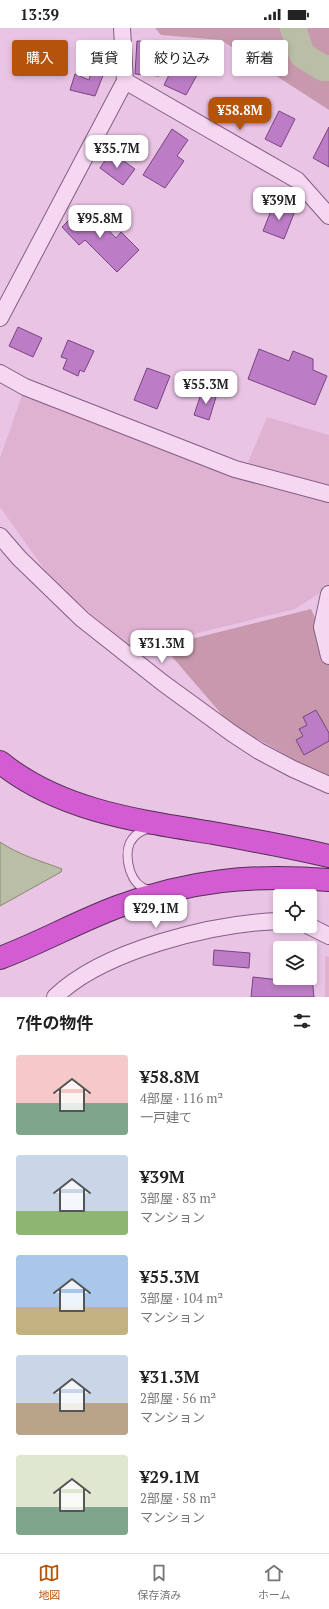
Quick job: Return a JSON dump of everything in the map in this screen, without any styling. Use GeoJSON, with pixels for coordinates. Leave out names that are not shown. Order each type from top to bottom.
{"type":"FeatureCollection","features":[{"type":"Feature","properties":{"kind":"highway"},"geometry":{"type":"LineString","coordinates":[[0,762],[11,771],[49,793],[82,806],[133,819],[272,843],[329,856]]}},
{"type":"Feature","properties":{"kind":"highway"},"geometry":{"type":"LineString","coordinates":[[0,958],[116,908],[180,887],[251,878],[295,877],[329,880]]}},
{"type":"Feature","properties":{"kind":"street"},"geometry":{"type":"LineString","coordinates":[[0,318],[125,80],[122,28]]}},
{"type":"Feature","properties":{"kind":"street"},"geometry":{"type":"LineString","coordinates":[[125,80],[297,180],[329,216]]}},
{"type":"Feature","properties":{"kind":"street"},"geometry":{"type":"LineString","coordinates":[[0,373],[25,387],[235,469],[329,494]]}},
{"type":"Feature","properties":{"kind":"street"},"geometry":{"type":"LineString","coordinates":[[0,536],[19,558],[82,619],[163,683],[233,734],[259,750],[292,769],[329,785]]}},
{"type":"Feature","properties":{"kind":"street"},"geometry":{"type":"LineString","coordinates":[[329,594],[322,627],[329,656]]}},
{"type":"Feature","properties":{"kind":"street"},"geometry":{"type":"LineString","coordinates":[[55,997],[71,983],[84,975],[118,958],[154,944],[203,931],[253,923],[273,922]]}},
{"type":"Feature","properties":{"kind":"street"},"geometry":{"type":"LineString","coordinates":[[317,930],[329,936]]}},
{"type":"Feature","properties":{"kind":"lane"},"geometry":{"type":"LineString","coordinates":[[161,893],[141,887],[130,873],[127,854],[133,838],[142,831],[163,824]]}},
{"type":"Feature","properties":{"kind":"shaded area"},"geometry":{"type":"Polygon","coordinates":[[[155,28],[329,28],[329,110],[277,76],[288,76],[288,40],[232,40],[232,47],[224,42],[224,40],[161,35],[155,28]]]}},
{"type":"Feature","properties":{"kind":"shaded area"},"geometry":{"type":"Polygon","coordinates":[[[25,387],[246,467],[267,417],[329,435],[329,587],[295,609],[133,649],[54,583],[0,507],[0,458],[25,387]]]}},
{"type":"Feature","properties":{"kind":"shaded area"},"geometry":{"type":"Polygon","coordinates":[[[311,609],[329,648],[329,779],[229,723],[163,646],[311,609]]]}},
{"type":"Feature","properties":{"kind":"shaded area"},"geometry":{"type":"Polygon","coordinates":[[[0,842],[22,854],[62,869],[61,872],[0,906],[0,842]]]}},
{"type":"Feature","properties":{"kind":"shaded area"},"geometry":{"type":"Polygon","coordinates":[[[325,956],[329,957],[329,997],[325,997],[325,956]]]}},
{"type":"Feature","properties":{"kind":"building"},"geometry":{"type":"Polygon","coordinates":[[[137,41],[140,41],[140,74],[135,74],[137,41]]]}},
{"type":"Feature","properties":{"kind":"building"},"geometry":{"type":"Polygon","coordinates":[[[75,74],[76,76],[89,80],[90,76],[103,76],[95,96],[70,90],[75,74]]]}},
{"type":"Feature","properties":{"kind":"building"},"geometry":{"type":"Polygon","coordinates":[[[168,76],[196,76],[186,95],[164,85],[168,76]]]}},
{"type":"Feature","properties":{"kind":"building"},"geometry":{"type":"Polygon","coordinates":[[[279,111],[295,119],[281,147],[265,139],[279,111]]]}},
{"type":"Feature","properties":{"kind":"building"},"geometry":{"type":"Polygon","coordinates":[[[329,127],[329,167],[313,158],[329,127]]]}},
{"type":"Feature","properties":{"kind":"building"},"geometry":{"type":"Polygon","coordinates":[[[172,129],[188,140],[177,156],[184,161],[165,188],[143,175],[172,129]]]}},
{"type":"Feature","properties":{"kind":"building"},"geometry":{"type":"Polygon","coordinates":[[[111,152],[135,169],[123,185],[100,168],[111,152]]]}},
{"type":"Feature","properties":{"kind":"building"},"geometry":{"type":"Polygon","coordinates":[[[274,203],[295,211],[284,239],[263,231],[274,203]]]}},
{"type":"Feature","properties":{"kind":"building"},"geometry":{"type":"Polygon","coordinates":[[[84,205],[116,238],[121,232],[139,250],[117,272],[85,240],[79,245],[62,227],[84,205]]]}},
{"type":"Feature","properties":{"kind":"building"},"geometry":{"type":"Polygon","coordinates":[[[18,327],[42,338],[33,357],[9,346],[18,327]]]}},
{"type":"Feature","properties":{"kind":"building"},"geometry":{"type":"Polygon","coordinates":[[[68,340],[94,351],[84,372],[80,370],[78,376],[63,369],[67,359],[61,357],[68,340]]]}},
{"type":"Feature","properties":{"kind":"building"},"geometry":{"type":"Polygon","coordinates":[[[259,349],[289,361],[293,351],[313,359],[313,370],[327,376],[315,405],[248,379],[259,349]]]}},
{"type":"Feature","properties":{"kind":"building"},"geometry":{"type":"Polygon","coordinates":[[[147,368],[170,376],[157,409],[134,400],[147,368]]]}},
{"type":"Feature","properties":{"kind":"building"},"geometry":{"type":"Polygon","coordinates":[[[202,391],[217,394],[209,420],[194,415],[202,391]]]}},
{"type":"Feature","properties":{"kind":"building"},"geometry":{"type":"Polygon","coordinates":[[[316,710],[329,733],[329,741],[304,755],[296,740],[303,736],[299,729],[307,725],[303,717],[316,710]]]}},
{"type":"Feature","properties":{"kind":"building"},"geometry":{"type":"Polygon","coordinates":[[[214,950],[250,953],[249,968],[213,965],[214,950]]]}},
{"type":"Feature","properties":{"kind":"building"},"geometry":{"type":"Polygon","coordinates":[[[253,977],[273,979],[273,985],[313,985],[314,997],[251,997],[253,977]]]}},
{"type":"Feature","properties":{"kind":"waterway"},"geometry":{"type":"LineString","coordinates":[[293,28],[302,55],[323,68],[329,68]]}}]}
